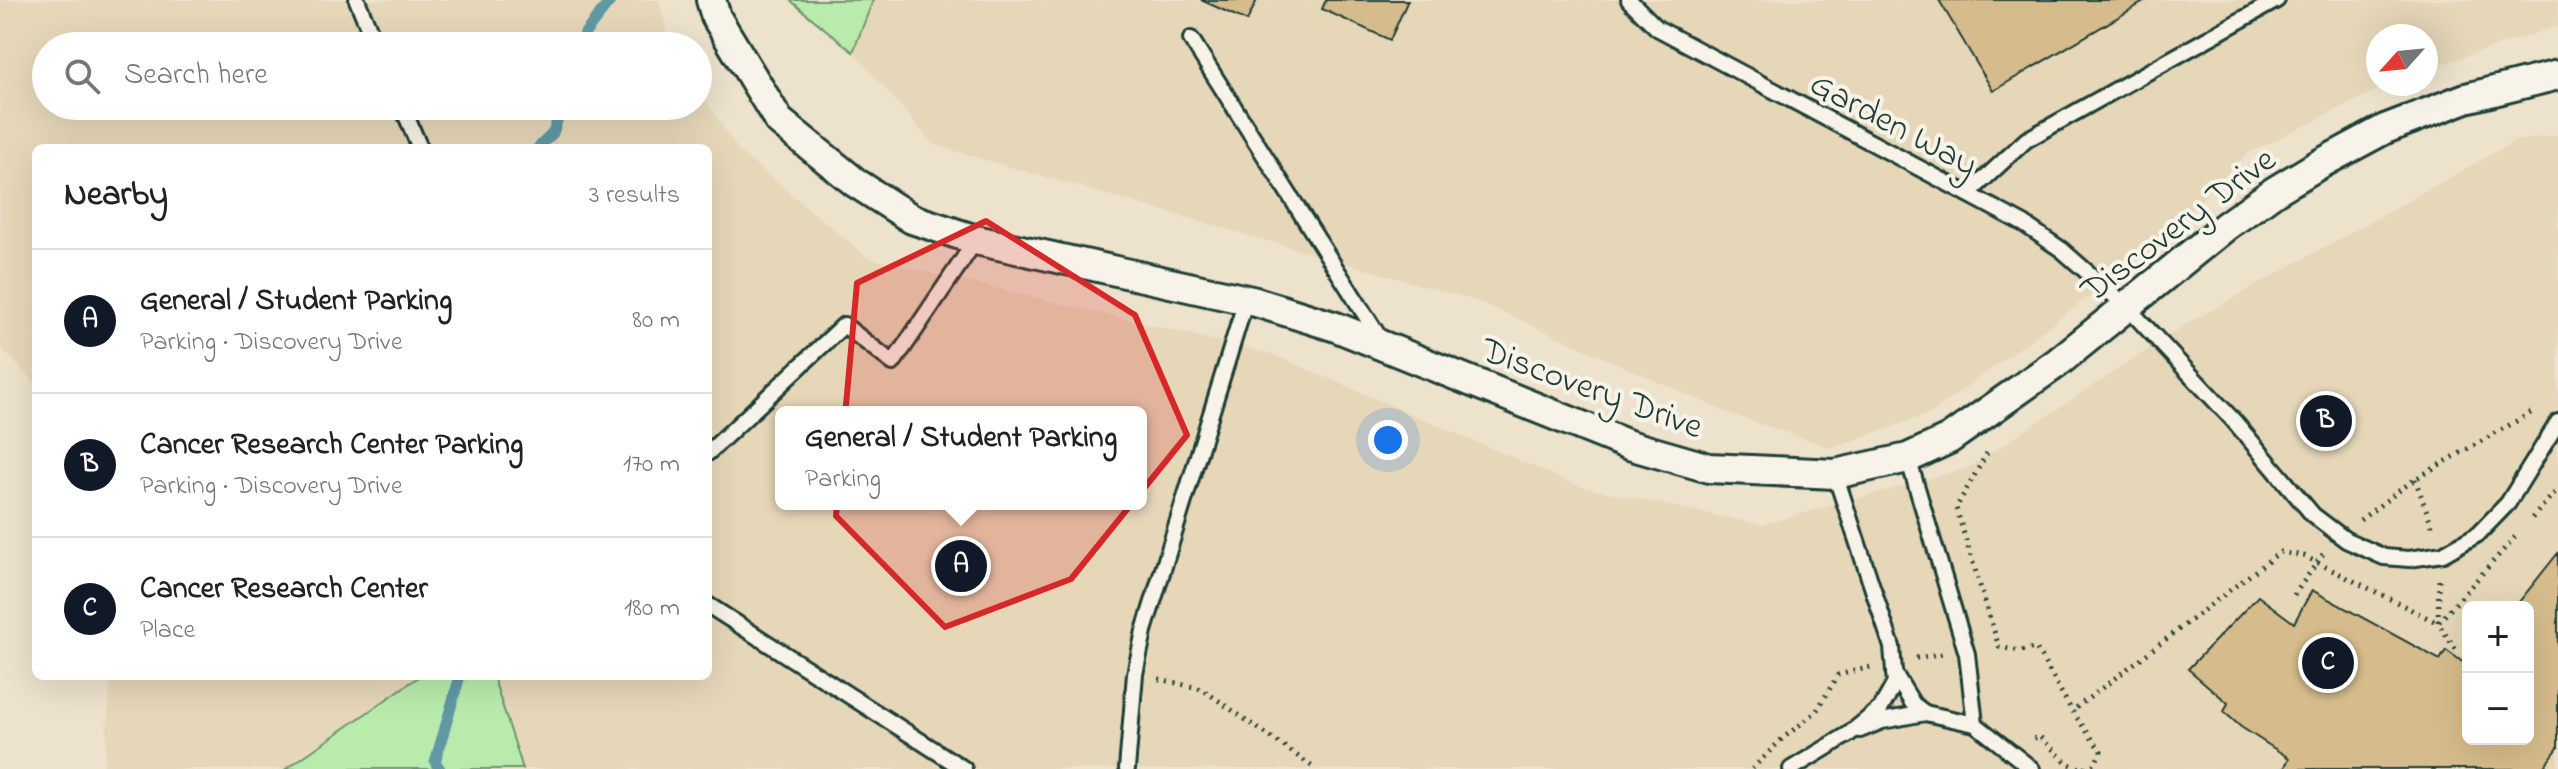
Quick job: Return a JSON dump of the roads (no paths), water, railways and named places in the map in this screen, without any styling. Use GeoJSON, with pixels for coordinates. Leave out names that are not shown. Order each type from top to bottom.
{"type":"FeatureCollection","features":[{"type":"Feature","properties":{"kind":"street","name":"Discovery Drive"},"geometry":{"type":"LineString","coordinates":[[711,0],[716,17],[779,121],[856,183],[912,219],[976,240],[1246,300],[1336,327],[1629,445],[1709,468],[1835,474],[1908,458],[1949,439],[2057,363],[2226,226],[2275,191],[2385,129],[2466,98],[2558,75]]}},
{"type":"Feature","properties":{"kind":"lane"},"geometry":{"type":"LineString","coordinates":[[357,0],[370,32]]}},
{"type":"Feature","properties":{"kind":"lane","name":"Garden Way"},"geometry":{"type":"LineString","coordinates":[[1629,0],[1657,28],[2024,224],[2062,250],[2127,307],[2234,421],[2313,515],[2340,536],[2384,557],[2409,559],[2443,554],[2478,534],[2508,503],[2558,422]]}},
{"type":"Feature","properties":{"kind":"lane"},"geometry":{"type":"LineString","coordinates":[[1968,194],[2026,140],[2277,0]]}},
{"type":"Feature","properties":{"kind":"lane"},"geometry":{"type":"LineString","coordinates":[[1191,39],[1387,350]]}},
{"type":"Feature","properties":{"kind":"lane"},"geometry":{"type":"LineString","coordinates":[[408,120],[418,144]]}},
{"type":"Feature","properties":{"kind":"lane"},"geometry":{"type":"LineString","coordinates":[[712,449],[844,325],[893,363],[976,240]]}},
{"type":"Feature","properties":{"kind":"lane"},"geometry":{"type":"LineString","coordinates":[[1127,769],[1135,674],[1144,631],[1246,300]]}},
{"type":"Feature","properties":{"kind":"lane"},"geometry":{"type":"LineString","coordinates":[[1908,458],[1967,654],[1975,724]]}},
{"type":"Feature","properties":{"kind":"lane"},"geometry":{"type":"LineString","coordinates":[[1791,769],[1849,734],[1881,708],[1895,683],[1892,647],[1835,474]]}},
{"type":"Feature","properties":{"kind":"lane"},"geometry":{"type":"LineString","coordinates":[[712,608],[964,769]]}},
{"type":"Feature","properties":{"kind":"lane"},"geometry":{"type":"LineString","coordinates":[[1894,672],[1913,704],[1925,713]]}},
{"type":"Feature","properties":{"kind":"lane"},"geometry":{"type":"LineString","coordinates":[[1849,734],[1882,721],[1925,713],[1975,724],[2032,769]]}},
{"type":"Feature","properties":{"kind":"waterway"},"geometry":{"type":"LineString","coordinates":[[586,32],[611,0]]}},
{"type":"Feature","properties":{"kind":"waterway"},"geometry":{"type":"LineString","coordinates":[[542,144],[553,133],[557,120]]}},
{"type":"Feature","properties":{"kind":"waterway"},"geometry":{"type":"LineString","coordinates":[[440,769],[435,762],[459,680]]}},
{"type":"Feature","properties":{"kind":"place","name":"Cancer Research Center Parking"},"geometry":{"type":"Point","coordinates":[2326,421]}},
{"type":"Feature","properties":{"kind":"place","name":"General / Student Parking"},"geometry":{"type":"Point","coordinates":[961,566]}},
{"type":"Feature","properties":{"kind":"place","name":"Cancer Research Center"},"geometry":{"type":"Point","coordinates":[2328,663]}}]}
